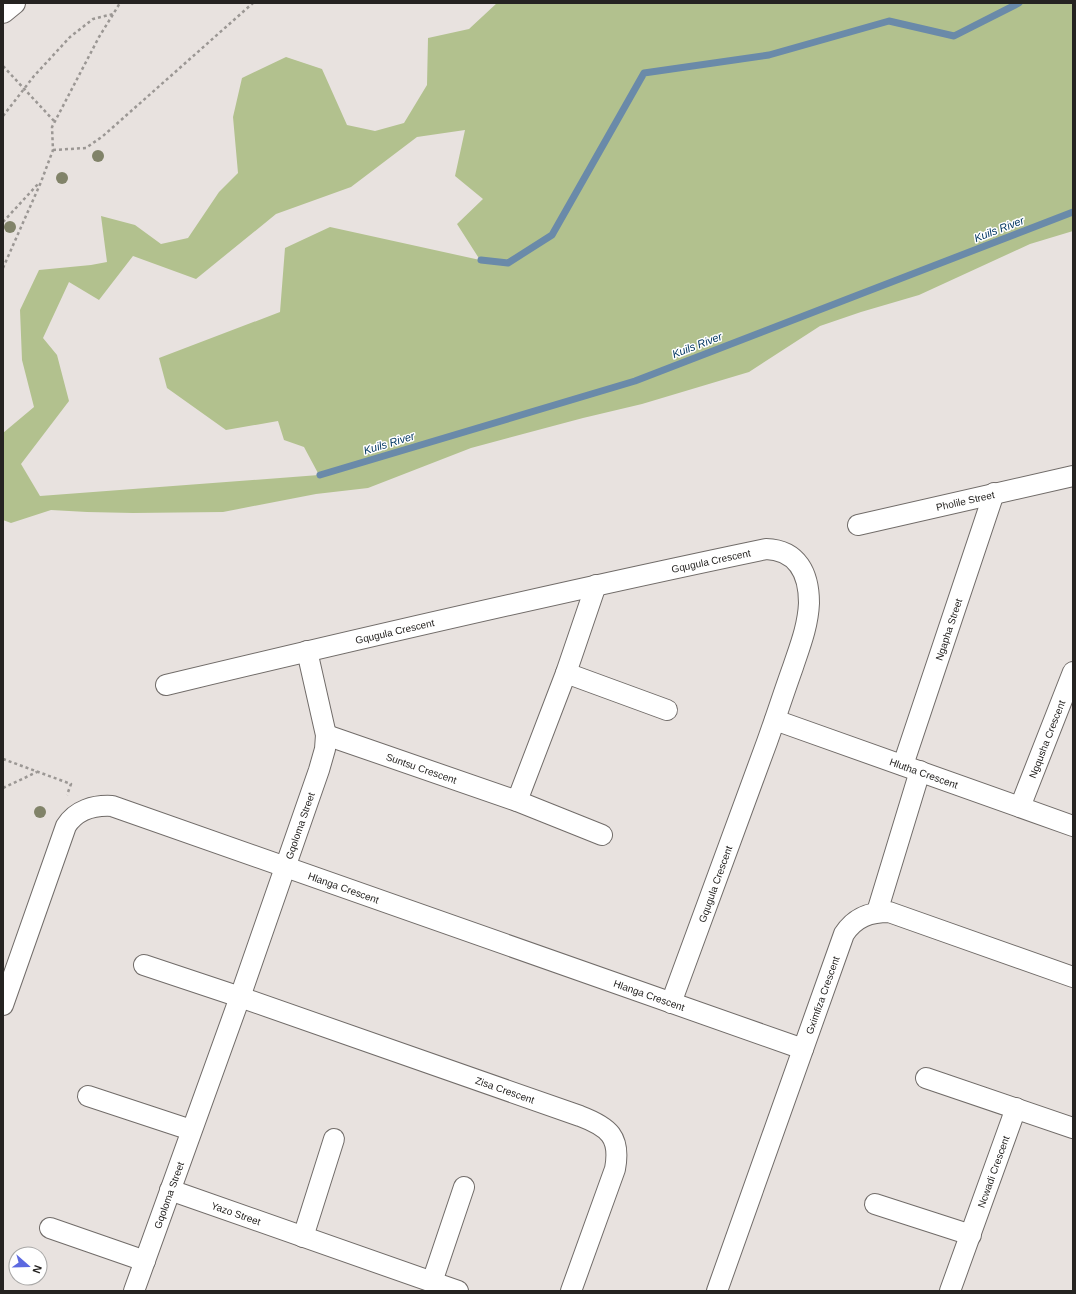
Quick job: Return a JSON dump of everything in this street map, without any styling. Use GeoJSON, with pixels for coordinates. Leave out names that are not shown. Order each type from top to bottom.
{"type":"FeatureCollection","features":[{"type":"Feature","properties":{"kind":"main road"},"geometry":{"type":"LineString","coordinates":[[3,12],[14,3]]}},
{"type":"Feature","properties":{"kind":"street","name":"Pholile Street"},"geometry":{"type":"LineString","coordinates":[[858,525],[1073,476]]}},
{"type":"Feature","properties":{"kind":"street","name":"Ngapha Street"},"geometry":{"type":"LineString","coordinates":[[877,912],[912,768],[994,493]]}},
{"type":"Feature","properties":{"kind":"street","name":"Gqugula Crescent"},"geometry":{"type":"LineString","coordinates":[[166,685],[596,585],[766,549],[786,553],[801,567],[806,577],[809,603],[808,620],[775,720],[671,1003]]}},
{"type":"Feature","properties":{"kind":"street"},"geometry":{"type":"LineString","coordinates":[[517,801],[566,673],[596,585]]}},
{"type":"Feature","properties":{"kind":"street","name":"Gqoloma Street"},"geometry":{"type":"LineString","coordinates":[[134,1291],[240,997],[325,749],[326,735],[307,651]]}},
{"type":"Feature","properties":{"kind":"street"},"geometry":{"type":"LineString","coordinates":[[566,673],[667,710]]}},
{"type":"Feature","properties":{"kind":"street","name":"Ngqusha Crescent"},"geometry":{"type":"LineString","coordinates":[[1020,807],[1072,679]]}},
{"type":"Feature","properties":{"kind":"street","name":"Hlutha Crescent"},"geometry":{"type":"LineString","coordinates":[[775,720],[1073,826]]}},
{"type":"Feature","properties":{"kind":"street","name":"Suntsu Crescent"},"geometry":{"type":"LineString","coordinates":[[326,735],[517,801],[602,835]]}},
{"type":"Feature","properties":{"kind":"street","name":"Hlanga Crescent"},"geometry":{"type":"LineString","coordinates":[[3,1005],[66,826],[77,815],[88,808],[112,806],[803,1049]]}},
{"type":"Feature","properties":{"kind":"street","name":"Gximfiza Crescent"},"geometry":{"type":"LineString","coordinates":[[717,1291],[844,934],[854,922],[865,915],[877,912],[889,912],[1073,977]]}},
{"type":"Feature","properties":{"kind":"street"},"geometry":{"type":"LineString","coordinates":[[144,965],[240,997]]}},
{"type":"Feature","properties":{"kind":"street","name":"Zisa Crescent"},"geometry":{"type":"LineString","coordinates":[[240,997],[580,1116],[604,1128],[616,1145],[617,1155],[615,1169],[571,1291]]}},
{"type":"Feature","properties":{"kind":"street"},"geometry":{"type":"LineString","coordinates":[[926,1078],[1073,1128]]}},
{"type":"Feature","properties":{"kind":"street"},"geometry":{"type":"LineString","coordinates":[[88,1096],[192,1130]]}},
{"type":"Feature","properties":{"kind":"street","name":"Ncwadi Crescent"},"geometry":{"type":"LineString","coordinates":[[950,1291],[1016,1108]]}},
{"type":"Feature","properties":{"kind":"street"},"geometry":{"type":"LineString","coordinates":[[303,1237],[334,1139]]}},
{"type":"Feature","properties":{"kind":"street"},"geometry":{"type":"LineString","coordinates":[[432,1282],[464,1187]]}},
{"type":"Feature","properties":{"kind":"street","name":"Yazo Street"},"geometry":{"type":"LineString","coordinates":[[170,1190],[458,1291]]}},
{"type":"Feature","properties":{"kind":"street"},"geometry":{"type":"LineString","coordinates":[[876,1204],[971,1235]]}},
{"type":"Feature","properties":{"kind":"street"},"geometry":{"type":"LineString","coordinates":[[50,1228],[145,1261]]}},
{"type":"Feature","properties":{"kind":"path"},"geometry":{"type":"LineString","coordinates":[[3,268],[41,182],[53,150],[52,127],[99,38],[120,3]]}},
{"type":"Feature","properties":{"kind":"path"},"geometry":{"type":"LineString","coordinates":[[53,150],[86,148],[104,136],[253,3]]}},
{"type":"Feature","properties":{"kind":"path"},"geometry":{"type":"LineString","coordinates":[[3,116],[24,89],[70,37],[93,19],[113,13]]}},
{"type":"Feature","properties":{"kind":"path"},"geometry":{"type":"LineString","coordinates":[[3,66],[55,122]]}},
{"type":"Feature","properties":{"kind":"path"},"geometry":{"type":"LineString","coordinates":[[3,222],[41,182]]}},
{"type":"Feature","properties":{"kind":"path"},"geometry":{"type":"LineString","coordinates":[[3,759],[70,784],[66,797]]}},
{"type":"Feature","properties":{"kind":"path"},"geometry":{"type":"LineString","coordinates":[[3,788],[37,771]]}},
{"type":"Feature","properties":{"kind":"green space"},"geometry":{"type":"Polygon","coordinates":[[[497,3],[1073,3],[1073,231],[1030,244],[919,295],[820,326],[749,372],[642,404],[471,448],[368,488],[316,494],[223,512],[133,513],[51,510],[11,523],[3,520],[3,433],[34,407],[22,360],[20,310],[39,270],[107,262],[101,216],[135,225],[161,244],[188,238],[219,192],[238,173],[233,117],[242,78],[286,57],[322,69],[347,125],[375,131],[404,123],[427,85],[428,38],[469,29],[497,3]],[[465,130],[417,137],[351,187],[276,214],[196,279],[133,256],[99,300],[69,282],[43,338],[57,355],[69,401],[21,464],[40,496],[319,475],[304,447],[284,440],[278,421],[226,430],[167,388],[159,358],[280,312],[285,248],[330,227],[480,260],[457,224],[483,199],[455,176],[465,130]]]}},
{"type":"Feature","properties":{"kind":"waterway","name":"Kuils River"},"geometry":{"type":"LineString","coordinates":[[481,260],[508,263],[552,235],[644,73],[769,55],[889,21],[954,36],[1019,3]]}},
{"type":"Feature","properties":{"kind":"waterway","name":"Kuils River"},"geometry":{"type":"LineString","coordinates":[[320,475],[635,381],[1073,212]]}}]}
